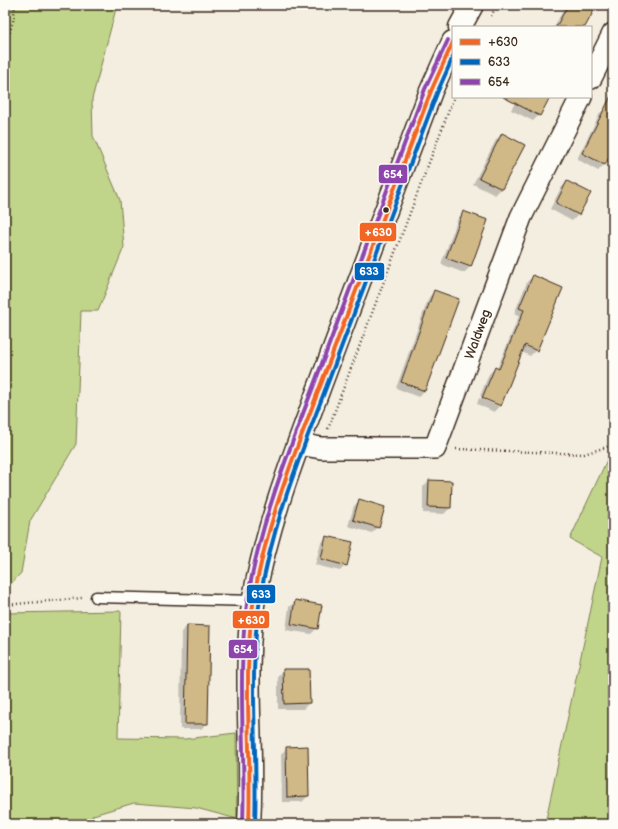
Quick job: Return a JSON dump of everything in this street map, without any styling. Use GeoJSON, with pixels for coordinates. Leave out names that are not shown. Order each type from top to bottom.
{"type":"FeatureCollection","features":[{"type":"Feature","properties":{"kind":"main road"},"geometry":{"type":"LineString","coordinates":[[461,26],[472,5]]}},
{"type":"Feature","properties":{"kind":"main road"},"geometry":{"type":"LineString","coordinates":[[248,824],[251,776],[248,674],[254,600],[270,528],[299,444],[431,91],[452,44]]}},
{"type":"Feature","properties":{"kind":"street"},"geometry":{"type":"LineString","coordinates":[[592,76],[613,34]]}},
{"type":"Feature","properties":{"kind":"street","name":"Waldweg"},"geometry":{"type":"LineString","coordinates":[[435,448],[521,217],[580,98]]}},
{"type":"Feature","properties":{"kind":"street"},"geometry":{"type":"LineString","coordinates":[[299,444],[321,448],[435,448]]}},
{"type":"Feature","properties":{"kind":"lane"},"geometry":{"type":"LineString","coordinates":[[96,597],[254,600]]}},
{"type":"Feature","properties":{"kind":"path"},"geometry":{"type":"LineString","coordinates":[[5,48],[15,5]]}},
{"type":"Feature","properties":{"kind":"path"},"geometry":{"type":"LineString","coordinates":[[321,448],[454,98]]}},
{"type":"Feature","properties":{"kind":"path"},"geometry":{"type":"LineString","coordinates":[[435,448],[584,454],[613,445]]}},
{"type":"Feature","properties":{"kind":"path"},"geometry":{"type":"LineString","coordinates":[[5,605],[96,597]]}},
{"type":"Feature","properties":{"kind":"green space"},"geometry":{"type":"Polygon","coordinates":[[[5,5],[117,5],[92,99],[93,136],[120,200],[124,247],[98,311],[81,311],[76,444],[30,521],[21,573],[5,590],[5,5]]]}},
{"type":"Feature","properties":{"kind":"green space"},"geometry":{"type":"Polygon","coordinates":[[[613,447],[613,824],[545,824],[602,557],[570,539],[613,447]]]}},
{"type":"Feature","properties":{"kind":"green space"},"geometry":{"type":"Polygon","coordinates":[[[121,611],[118,738],[185,739],[236,733],[237,819],[196,808],[134,803],[93,815],[88,824],[5,824],[5,613],[121,611]]]}},
{"type":"Feature","properties":{"kind":"building"},"geometry":{"type":"Polygon","coordinates":[[[568,5],[597,5],[586,26],[557,26],[568,5]]]}},
{"type":"Feature","properties":{"kind":"building"},"geometry":{"type":"Polygon","coordinates":[[[613,92],[613,150],[605,165],[582,153],[613,92]]]}},
{"type":"Feature","properties":{"kind":"building"},"geometry":{"type":"Polygon","coordinates":[[[505,98],[549,98],[540,116],[505,98]]]}},
{"type":"Feature","properties":{"kind":"building"},"geometry":{"type":"Polygon","coordinates":[[[502,133],[525,145],[502,189],[479,178],[502,133]]]}},
{"type":"Feature","properties":{"kind":"building"},"geometry":{"type":"Polygon","coordinates":[[[567,181],[591,193],[579,215],[556,203],[567,181]]]}},
{"type":"Feature","properties":{"kind":"building"},"geometry":{"type":"Polygon","coordinates":[[[463,211],[488,220],[471,267],[446,258],[463,211]]]}},
{"type":"Feature","properties":{"kind":"building"},"geometry":{"type":"Polygon","coordinates":[[[533,275],[563,288],[537,351],[525,345],[501,406],[482,398],[495,367],[499,369],[524,310],[519,308],[533,275]]]}},
{"type":"Feature","properties":{"kind":"building"},"geometry":{"type":"Polygon","coordinates":[[[434,290],[459,299],[425,391],[401,382],[434,290]]]}},
{"type":"Feature","properties":{"kind":"building"},"geometry":{"type":"Polygon","coordinates":[[[429,480],[452,481],[451,508],[428,507],[429,480]]]}},
{"type":"Feature","properties":{"kind":"building"},"geometry":{"type":"Polygon","coordinates":[[[359,499],[385,507],[379,528],[353,520],[359,499]]]}},
{"type":"Feature","properties":{"kind":"building"},"geometry":{"type":"Polygon","coordinates":[[[326,536],[353,542],[347,566],[321,559],[326,536]]]}},
{"type":"Feature","properties":{"kind":"building"},"geometry":{"type":"Polygon","coordinates":[[[295,600],[322,605],[318,629],[291,624],[295,600]]]}},
{"type":"Feature","properties":{"kind":"building"},"geometry":{"type":"Polygon","coordinates":[[[187,625],[210,626],[208,724],[185,724],[187,625]]]}},
{"type":"Feature","properties":{"kind":"building"},"geometry":{"type":"Polygon","coordinates":[[[283,669],[309,669],[310,703],[284,704],[283,669]]]}},
{"type":"Feature","properties":{"kind":"building"},"geometry":{"type":"Polygon","coordinates":[[[308,746],[309,796],[287,797],[286,747],[308,746]]]}},
{"type":"Feature","properties":{"kind":"transit line","name":"654"},"geometry":{"type":"LineString","coordinates":[[243,824],[242,682],[244,625],[248,597],[261,538],[269,509],[289,451],[399,158],[425,89],[448,40]]}},
{"type":"Feature","properties":{"kind":"transit line","name":"+630"},"geometry":{"type":"LineString","coordinates":[[249,824],[248,682],[250,626],[254,598],[267,539],[275,510],[295,453],[431,91],[452,44]]}},
{"type":"Feature","properties":{"kind":"transit line","name":"633"},"geometry":{"type":"LineString","coordinates":[[255,824],[254,683],[256,627],[260,599],[273,540],[281,511],[301,454],[437,93],[452,59]]}}]}
